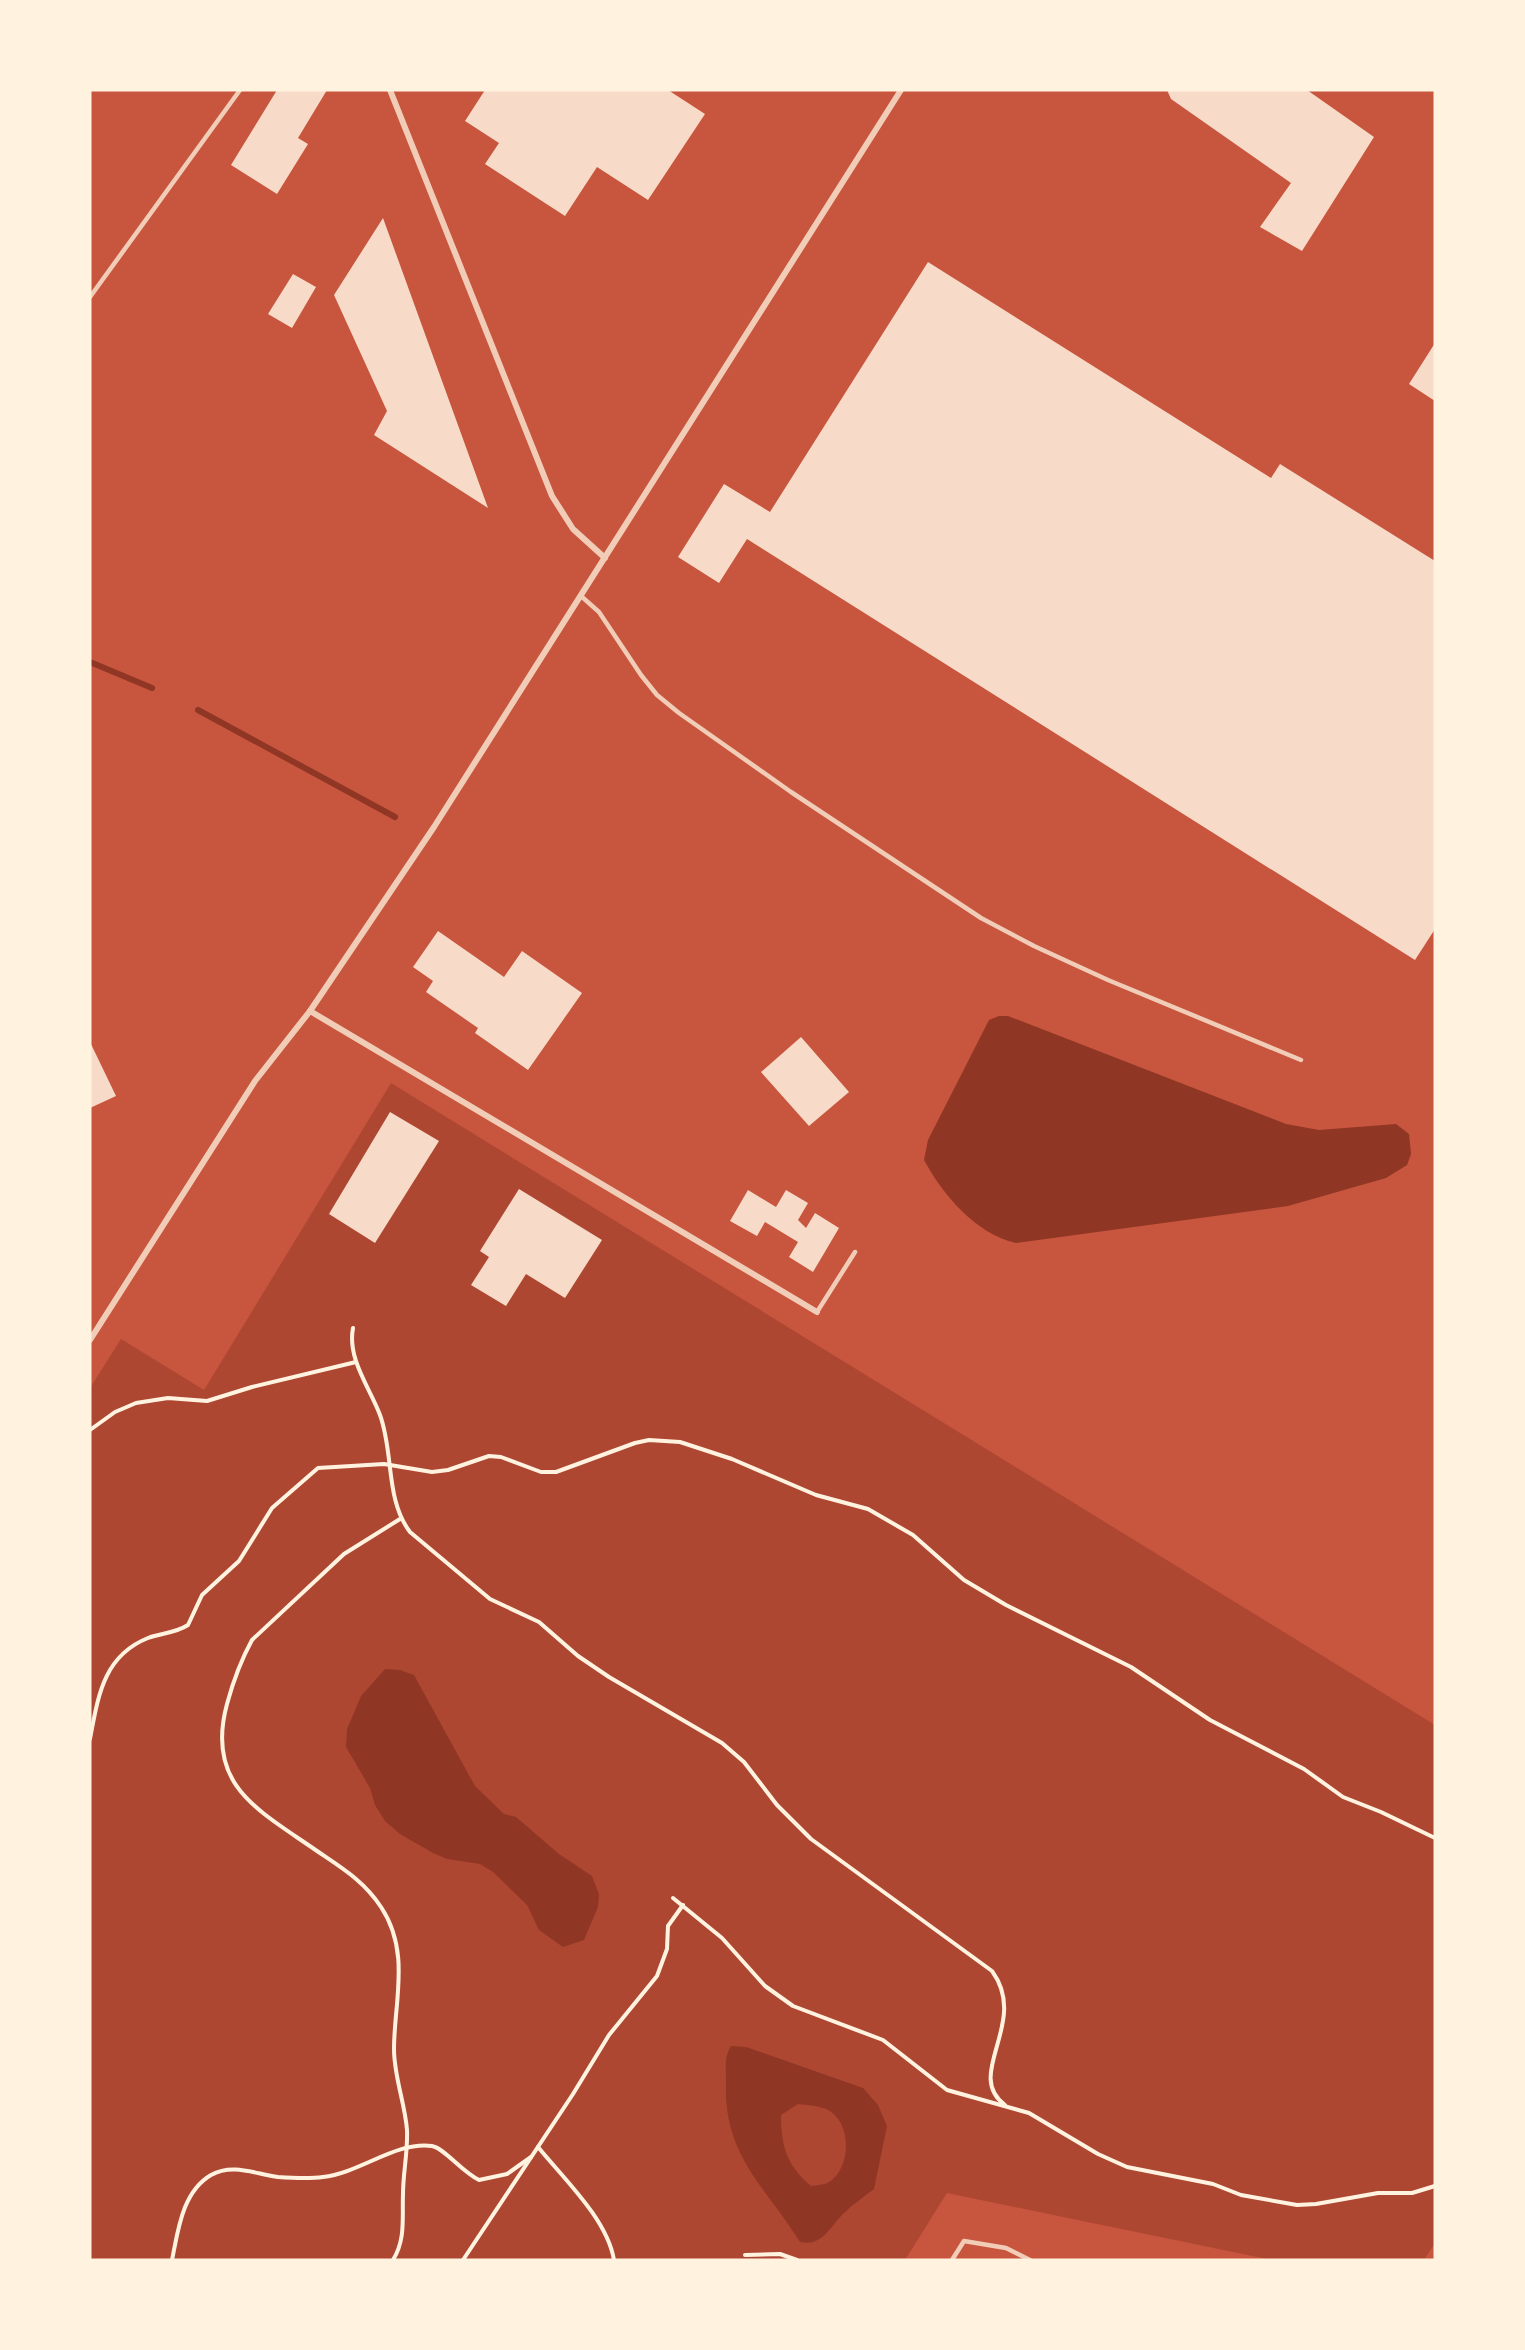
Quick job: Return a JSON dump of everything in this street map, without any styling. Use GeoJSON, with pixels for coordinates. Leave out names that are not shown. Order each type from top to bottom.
{"type":"FeatureCollection","features":[{"type":"Feature","properties":{"kind":"street"},"geometry":{"type":"LineString","coordinates":[[390,90],[552,496],[573,529],[605,558]]}},
{"type":"Feature","properties":{"kind":"street"},"geometry":{"type":"LineString","coordinates":[[90,1340],[255,1081],[310,1011],[434,827],[901,90]]}},
{"type":"Feature","properties":{"kind":"street"},"geometry":{"type":"LineString","coordinates":[[310,1011],[817,1312]]}},
{"type":"Feature","properties":{"kind":"lane"},"geometry":{"type":"LineString","coordinates":[[90,297],[240,90]]}},
{"type":"Feature","properties":{"kind":"lane"},"geometry":{"type":"LineString","coordinates":[[581,596],[598,612],[657,695],[679,713],[790,792],[981,918],[1034,946],[1108,980],[1301,1060]]}},
{"type":"Feature","properties":{"kind":"lane"},"geometry":{"type":"LineString","coordinates":[[817,1312],[855,1252]]}},
{"type":"Feature","properties":{"kind":"lane"},"geometry":{"type":"LineString","coordinates":[[952,2260],[964,2241],[1006,2248],[1030,2260]]}},
{"type":"Feature","properties":{"kind":"path"},"geometry":{"type":"LineString","coordinates":[[353,1328],[351,1347],[382,1422],[400,1519],[425,1547],[490,1599],[539,1622],[578,1656],[609,1677],[722,1743],[744,1762],[777,1805],[811,1839],[992,1971],[999,1980],[1005,2003],[1004,2021],[989,2082],[997,2099],[1005,2105]]}},
{"type":"Feature","properties":{"kind":"path"},"geometry":{"type":"LineString","coordinates":[[90,1430],[115,1412],[136,1403],[168,1398],[207,1401],[252,1387],[357,1362]]}},
{"type":"Feature","properties":{"kind":"path"},"geometry":{"type":"LineString","coordinates":[[90,1739],[99,1695],[111,1665],[132,1646],[188,1626],[202,1595],[239,1561],[272,1508],[309,1473],[327,1466],[389,1465],[432,1472],[448,1470],[489,1456],[501,1457],[541,1472],[556,1472],[649,1440],[680,1442],[706,1449],[816,1495],[868,1509],[913,1535],[964,1580],[1006,1605],[1131,1667],[1210,1720],[1304,1769],[1343,1797],[1435,1838]]}},
{"type":"Feature","properties":{"kind":"path"},"geometry":{"type":"LineString","coordinates":[[393,2260],[403,2233],[407,2130],[394,2049],[398,2010],[398,1959],[392,1930],[382,1909],[363,1883],[253,1804],[227,1772],[220,1744],[228,1700],[244,1655],[252,1640],[344,1554],[400,1519]]}},
{"type":"Feature","properties":{"kind":"path"},"geometry":{"type":"LineString","coordinates":[[673,1898],[722,1938],[765,1986],[793,2006],[883,2040],[947,2090],[986,2102],[1005,2105],[1043,2119],[1098,2154],[1127,2167],[1198,2180],[1257,2199],[1297,2205],[1378,2193],[1412,2193],[1435,2186]]}},
{"type":"Feature","properties":{"kind":"path"},"geometry":{"type":"LineString","coordinates":[[463,2260],[609,2036],[657,1976],[667,1949],[668,1926],[683,1905]]}},
{"type":"Feature","properties":{"kind":"path"},"geometry":{"type":"LineString","coordinates":[[172,2260],[182,2214],[196,2188],[211,2175],[237,2169],[277,2176],[322,2177],[362,2167],[406,2147],[440,2148],[457,2167],[479,2180],[507,2174],[531,2157]]}},
{"type":"Feature","properties":{"kind":"path"},"geometry":{"type":"LineString","coordinates":[[538,2147],[598,2221],[607,2235],[614,2260]]}},
{"type":"Feature","properties":{"kind":"path"},"geometry":{"type":"LineString","coordinates":[[745,2255],[780,2254],[797,2260]]}},
{"type":"Feature","properties":{"kind":"shaded area"},"geometry":{"type":"Polygon","coordinates":[[[999,1016],[1008,1016],[1286,1124],[1319,1130],[1396,1124],[1409,1134],[1411,1154],[1407,1165],[1386,1178],[1288,1206],[1016,1243],[1001,1238],[974,1222],[962,1211],[941,1186],[924,1160],[928,1140],[989,1020],[999,1016]]]}},
{"type":"Feature","properties":{"kind":"shaded area"},"geometry":{"type":"Polygon","coordinates":[[[391,1083],[1435,1725],[1435,2243],[1424,2260],[1272,2260],[947,2193],[905,2260],[90,2260],[90,1388],[121,1339],[204,1390],[391,1083]]]}},
{"type":"Feature","properties":{"kind":"shaded area"},"geometry":{"type":"Polygon","coordinates":[[[385,1669],[400,1670],[414,1675],[475,1786],[504,1814],[516,1817],[559,1854],[592,1876],[599,1894],[598,1907],[584,1940],[563,1947],[539,1930],[527,1905],[493,1872],[480,1864],[447,1859],[433,1853],[400,1834],[385,1821],[375,1805],[370,1788],[346,1747],[347,1729],[361,1696],[385,1669]]]}},
{"type":"Feature","properties":{"kind":"shaded area"},"geometry":{"type":"Polygon","coordinates":[[[731,2046],[746,2047],[863,2088],[878,2105],[887,2126],[874,2189],[847,2210],[825,2234],[815,2241],[800,2242],[760,2186],[739,2150],[731,2130],[727,2108],[726,2063],[731,2046]],[[798,2104],[781,2115],[782,2136],[787,2155],[796,2171],[811,2186],[825,2184],[837,2175],[845,2156],[846,2144],[841,2123],[826,2109],[798,2104]]]}},
{"type":"Feature","properties":{"kind":"building"},"geometry":{"type":"Polygon","coordinates":[[[277,90],[327,90],[298,138],[308,144],[277,194],[231,165],[277,90]]]}},
{"type":"Feature","properties":{"kind":"building"},"geometry":{"type":"Polygon","coordinates":[[[485,90],[668,90],[705,114],[648,200],[597,167],[565,216],[485,164],[499,143],[465,121],[485,90]]]}},
{"type":"Feature","properties":{"kind":"building"},"geometry":{"type":"Polygon","coordinates":[[[1167,90],[1307,90],[1374,137],[1302,251],[1260,227],[1291,183],[1171,99],[1167,90]]]}},
{"type":"Feature","properties":{"kind":"building"},"geometry":{"type":"Polygon","coordinates":[[[383,218],[488,508],[374,435],[387,411],[334,295],[383,218]]]}},
{"type":"Feature","properties":{"kind":"building"},"geometry":{"type":"Polygon","coordinates":[[[928,262],[1271,478],[1280,464],[1435,561],[1435,929],[1415,960],[747,539],[719,583],[678,557],[724,484],[770,512],[928,262]]]}},
{"type":"Feature","properties":{"kind":"building"},"geometry":{"type":"Polygon","coordinates":[[[293,274],[316,287],[292,328],[268,314],[293,274]]]}},
{"type":"Feature","properties":{"kind":"building"},"geometry":{"type":"Polygon","coordinates":[[[1435,343],[1435,401],[1409,384],[1435,343]]]}},
{"type":"Feature","properties":{"kind":"building"},"geometry":{"type":"Polygon","coordinates":[[[438,931],[504,977],[522,951],[582,993],[528,1070],[475,1033],[478,1028],[426,992],[433,981],[413,967],[438,931]]]}},
{"type":"Feature","properties":{"kind":"building"},"geometry":{"type":"Polygon","coordinates":[[[801,1037],[849,1092],[809,1126],[761,1072],[801,1037]]]}},
{"type":"Feature","properties":{"kind":"building"},"geometry":{"type":"Polygon","coordinates":[[[90,1042],[116,1096],[90,1108],[90,1042]]]}},
{"type":"Feature","properties":{"kind":"building"},"geometry":{"type":"Polygon","coordinates":[[[390,1112],[439,1141],[375,1243],[329,1214],[390,1112]]]}},
{"type":"Feature","properties":{"kind":"building"},"geometry":{"type":"Polygon","coordinates":[[[519,1189],[602,1240],[565,1298],[526,1274],[506,1306],[471,1285],[489,1257],[480,1251],[519,1189]]]}},
{"type":"Feature","properties":{"kind":"building"},"geometry":{"type":"Polygon","coordinates":[[[748,1190],[776,1207],[786,1190],[808,1203],[798,1220],[806,1228],[815,1213],[839,1228],[813,1272],[789,1257],[798,1242],[765,1222],[757,1236],[730,1221],[748,1190]]]}},
{"type":"Feature","properties":{"kind":"waterway"},"geometry":{"type":"LineString","coordinates":[[90,662],[152,688]]}},
{"type":"Feature","properties":{"kind":"waterway"},"geometry":{"type":"LineString","coordinates":[[198,710],[395,817]]}}]}
